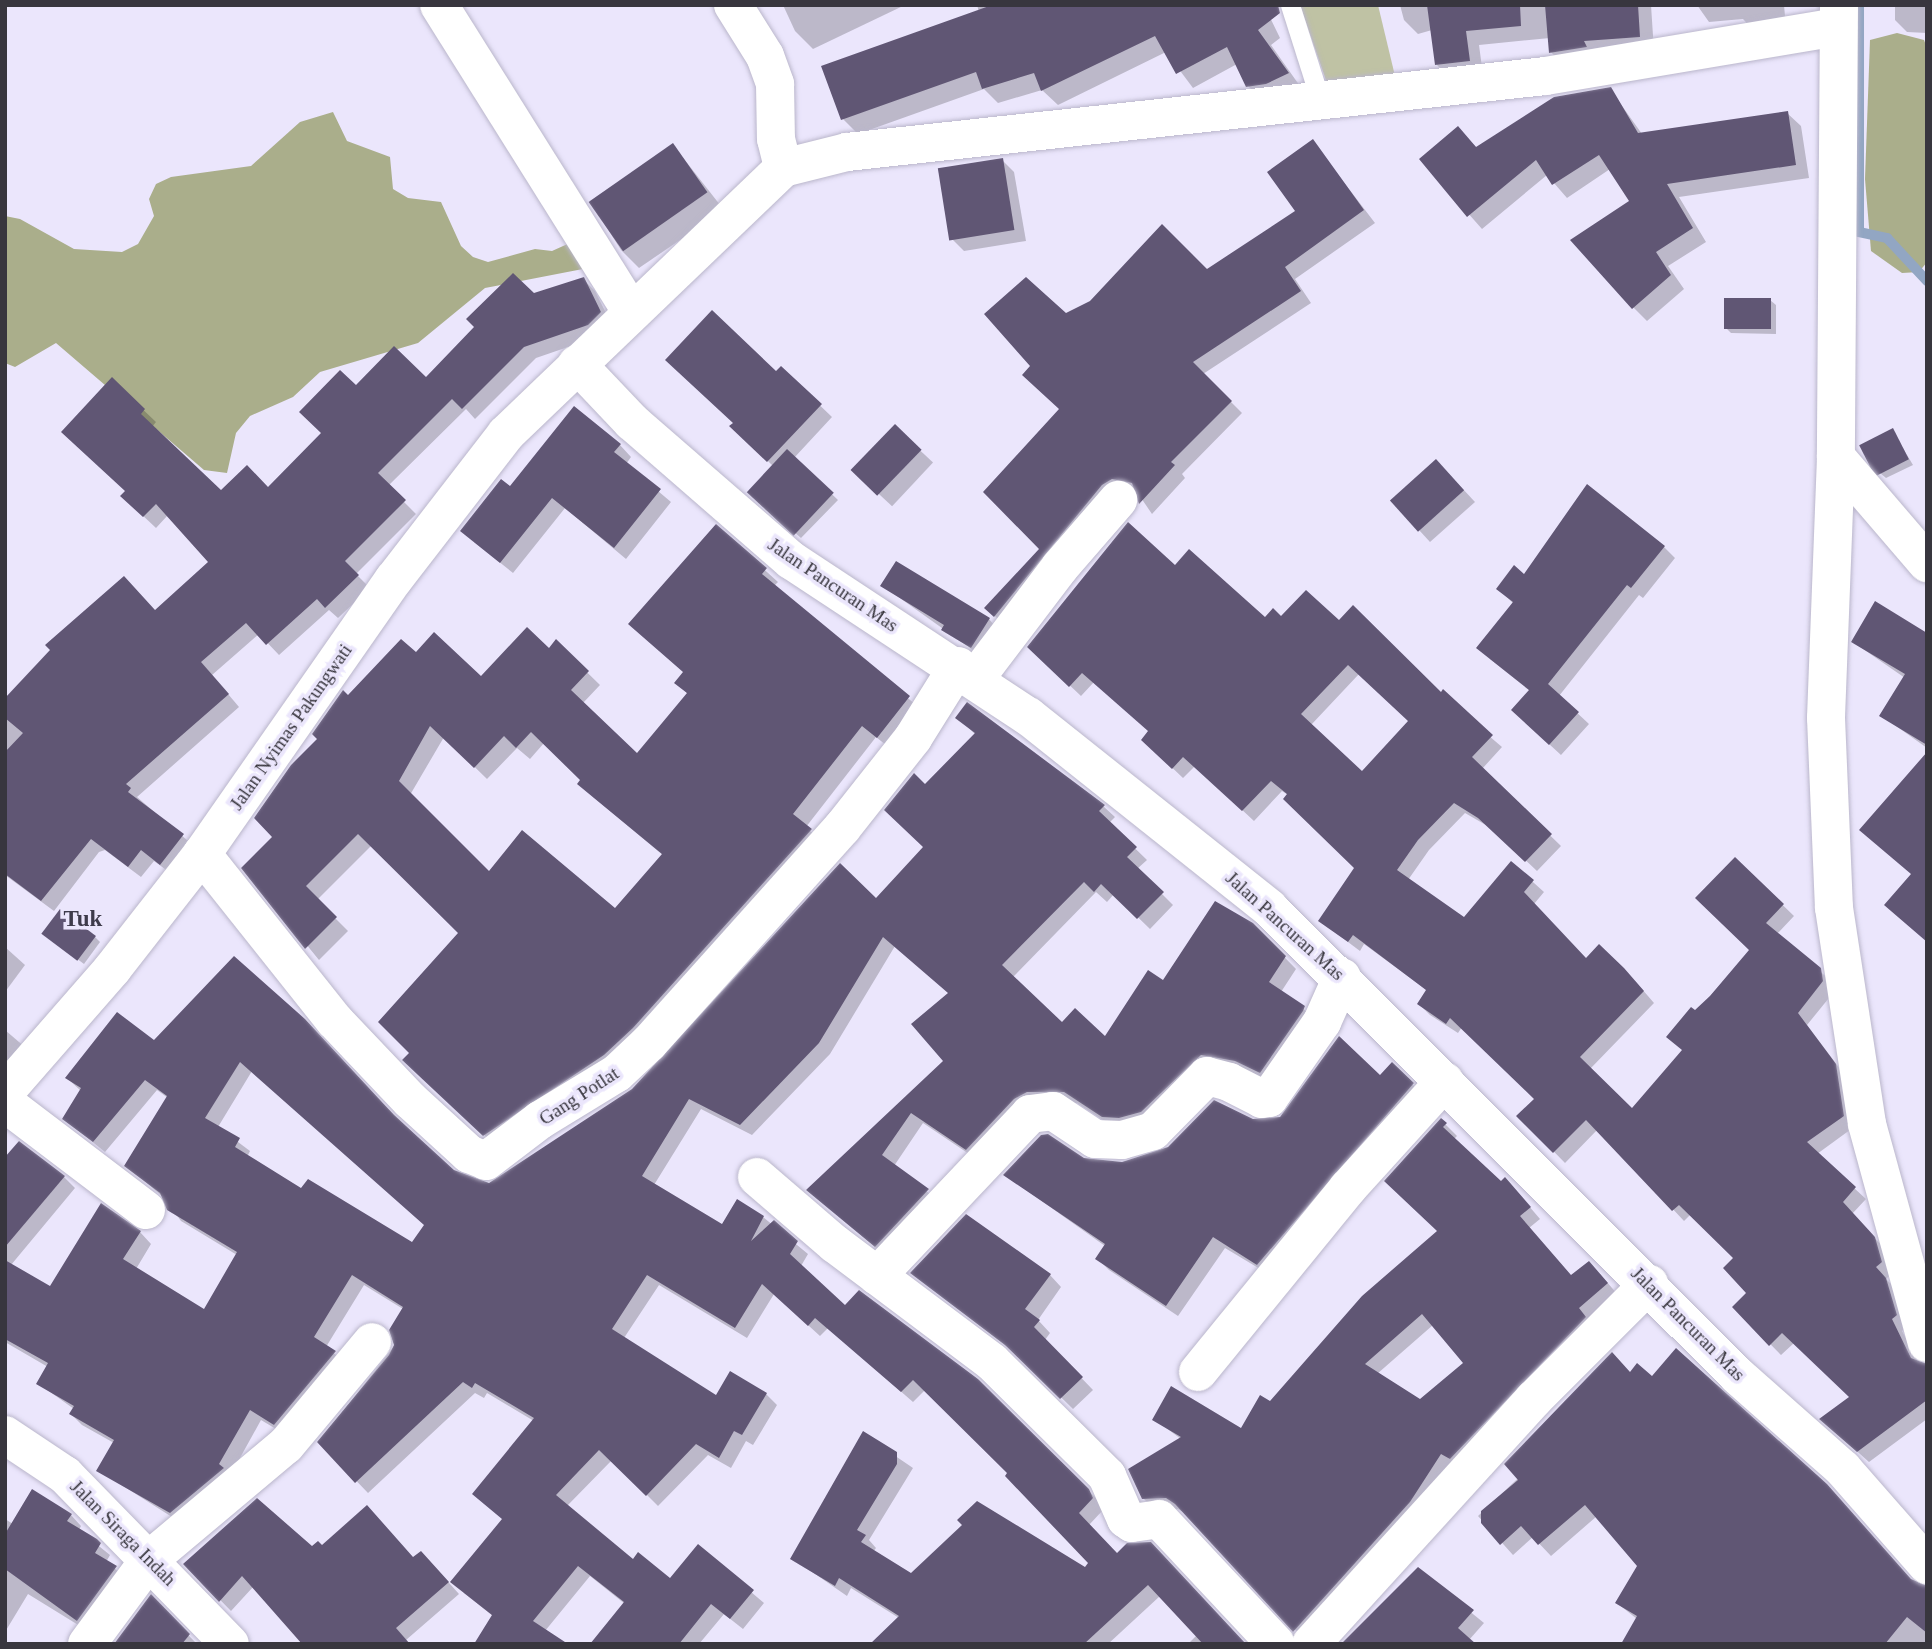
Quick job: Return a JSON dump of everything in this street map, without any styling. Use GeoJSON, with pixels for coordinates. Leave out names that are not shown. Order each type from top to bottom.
{"type":"FeatureCollection","features":[{"type":"Feature","properties":{"kind":"street"},"geometry":{"type":"LineString","coordinates":[[439,5],[631,311]]}},
{"type":"Feature","properties":{"kind":"street"},"geometry":{"type":"LineString","coordinates":[[733,5],[765,56],[775,84],[776,139],[783,168],[847,152],[1321,103],[1545,76],[1838,16],[1841,117],[1836,457],[1826,718],[1834,908],[1867,1124],[1927,1343]]}},
{"type":"Feature","properties":{"kind":"street","name":"Jalan Nyimas Pakungwati"},"geometry":{"type":"LineString","coordinates":[[5,1093],[113,968],[202,854],[394,579],[506,433],[783,168]]}},
{"type":"Feature","properties":{"kind":"street","name":"Jalan Pancuran Mas"},"geometry":{"type":"LineString","coordinates":[[577,364],[632,422],[790,560],[966,673],[1269,908],[1342,977],[1738,1376],[1843,1469],[1927,1565]]}},
{"type":"Feature","properties":{"kind":"street"},"geometry":{"type":"LineString","coordinates":[[1836,457],[1927,564]]}},
{"type":"Feature","properties":{"kind":"street"},"geometry":{"type":"LineString","coordinates":[[966,673],[1118,500]]}},
{"type":"Feature","properties":{"kind":"street","name":"Gang Potlat"},"geometry":{"type":"LineString","coordinates":[[202,854],[335,1021],[410,1100],[469,1154],[486,1161],[540,1121],[617,1073],[649,1044],[842,828],[966,673]]}},
{"type":"Feature","properties":{"kind":"street"},"geometry":{"type":"LineString","coordinates":[[877,1276],[1030,1114],[1053,1111],[1095,1139],[1122,1140],[1153,1131],[1207,1076],[1229,1082],[1262,1099],[1269,1098],[1322,1021],[1342,977]]}},
{"type":"Feature","properties":{"kind":"street"},"geometry":{"type":"LineString","coordinates":[[1198,1372],[1348,1188],[1445,1081]]}},
{"type":"Feature","properties":{"kind":"street"},"geometry":{"type":"LineString","coordinates":[[5,1103],[146,1210]]}},
{"type":"Feature","properties":{"kind":"street"},"geometry":{"type":"LineString","coordinates":[[757,1177],[877,1276],[992,1362],[1107,1476],[1126,1519],[1132,1523],[1159,1520],[1276,1644]]}},
{"type":"Feature","properties":{"kind":"street"},"geometry":{"type":"LineString","coordinates":[[1311,1644],[1534,1399],[1649,1284]]}},
{"type":"Feature","properties":{"kind":"street"},"geometry":{"type":"LineString","coordinates":[[87,1644],[150,1559],[286,1444],[372,1342]]}},
{"type":"Feature","properties":{"kind":"street","name":"Jalan Siraga Indah"},"geometry":{"type":"LineString","coordinates":[[5,1435],[65,1475],[150,1559],[230,1644]]}},
{"type":"Feature","properties":{"kind":"lane"},"geometry":{"type":"LineString","coordinates":[[1290,5],[1321,103]]}},
{"type":"Feature","properties":{"kind":"green space"},"geometry":{"type":"Polygon","coordinates":[[[1300,5],[1378,5],[1395,76],[1329,89],[1300,5]]]}},
{"type":"Feature","properties":{"kind":"green space"},"geometry":{"type":"Polygon","coordinates":[[[1897,33],[1924,40],[1927,48],[1927,262],[1919,272],[1902,273],[1871,251],[1865,179],[1870,40],[1897,33]]]}},
{"type":"Feature","properties":{"kind":"green space"},"geometry":{"type":"Polygon","coordinates":[[[333,112],[347,141],[390,157],[393,189],[408,198],[441,202],[461,246],[473,257],[488,262],[535,249],[552,251],[572,242],[588,268],[485,288],[418,343],[320,372],[293,397],[250,416],[236,433],[227,473],[204,470],[56,343],[15,367],[5,363],[5,216],[20,219],[74,249],[122,252],[138,244],[154,216],[149,199],[156,184],[171,177],[251,166],[300,122],[333,112]]]}},
{"type":"Feature","properties":{"kind":"building"},"geometry":{"type":"Polygon","coordinates":[[[992,5],[1278,5],[1280,13],[1258,30],[1289,73],[1266,84],[1246,87],[1227,47],[1176,74],[1155,36],[1041,91],[1034,73],[982,89],[976,72],[841,120],[821,66],[992,5]]]}},
{"type":"Feature","properties":{"kind":"building"},"geometry":{"type":"Polygon","coordinates":[[[1427,5],[1520,5],[1521,26],[1466,31],[1470,61],[1435,65],[1427,5]]]}},
{"type":"Feature","properties":{"kind":"building"},"geometry":{"type":"Polygon","coordinates":[[[1545,5],[1638,5],[1640,37],[1584,41],[1587,47],[1549,53],[1545,5]]]}},
{"type":"Feature","properties":{"kind":"building"},"geometry":{"type":"Polygon","coordinates":[[[1611,87],[1638,133],[1788,111],[1796,165],[1667,184],[1693,228],[1656,252],[1671,275],[1632,309],[1570,240],[1629,201],[1599,155],[1552,185],[1536,160],[1467,217],[1419,159],[1458,126],[1476,147],[1554,97],[1611,87]]]}},
{"type":"Feature","properties":{"kind":"building"},"geometry":{"type":"Polygon","coordinates":[[[1313,139],[1364,210],[1285,267],[1301,291],[1193,362],[1232,401],[1171,462],[1175,465],[1139,504],[1132,483],[1112,479],[1102,485],[994,617],[984,608],[1039,549],[983,492],[1059,409],[1022,375],[1030,366],[984,314],[1026,277],[1066,313],[1090,301],[1162,224],[1207,269],[1295,211],[1267,172],[1313,139]]]}},
{"type":"Feature","properties":{"kind":"building"},"geometry":{"type":"Polygon","coordinates":[[[673,143],[707,192],[623,251],[589,202],[673,143]]]}},
{"type":"Feature","properties":{"kind":"building"},"geometry":{"type":"Polygon","coordinates":[[[1003,158],[1014,230],[949,240],[938,168],[1003,158]]]}},
{"type":"Feature","properties":{"kind":"building"},"geometry":{"type":"Polygon","coordinates":[[[513,273],[534,293],[584,277],[601,312],[588,325],[524,347],[462,409],[452,399],[378,473],[406,500],[345,561],[359,575],[325,608],[317,599],[266,645],[246,623],[201,662],[229,694],[126,784],[131,788],[128,792],[184,834],[160,865],[141,850],[128,867],[91,839],[41,901],[5,874],[5,752],[23,733],[5,718],[5,698],[50,650],[45,645],[124,576],[155,610],[208,562],[156,504],[143,517],[120,496],[125,491],[61,432],[112,377],[145,409],[141,414],[221,490],[247,465],[268,487],[321,433],[299,412],[340,370],[356,385],[394,346],[426,377],[474,327],[466,319],[513,273]]]}},
{"type":"Feature","properties":{"kind":"building"},"geometry":{"type":"Polygon","coordinates":[[[1724,298],[1771,298],[1771,329],[1724,329],[1724,298]]]}},
{"type":"Feature","properties":{"kind":"building"},"geometry":{"type":"Polygon","coordinates":[[[712,310],[776,371],[781,366],[822,404],[767,462],[729,426],[733,423],[665,360],[712,310]]]}},
{"type":"Feature","properties":{"kind":"building"},"geometry":{"type":"Polygon","coordinates":[[[574,406],[621,444],[614,452],[661,489],[614,548],[552,498],[500,563],[460,531],[501,479],[510,486],[574,406]]]}},
{"type":"Feature","properties":{"kind":"building"},"geometry":{"type":"Polygon","coordinates":[[[895,424],[922,450],[877,496],[851,470],[895,424]]]}},
{"type":"Feature","properties":{"kind":"building"},"geometry":{"type":"Polygon","coordinates":[[[1893,428],[1909,459],[1875,476],[1859,445],[1893,428]]]}},
{"type":"Feature","properties":{"kind":"building"},"geometry":{"type":"Polygon","coordinates":[[[787,449],[834,493],[794,536],[747,492],[787,449]]]}},
{"type":"Feature","properties":{"kind":"building"},"geometry":{"type":"Polygon","coordinates":[[[1436,459],[1464,490],[1418,532],[1390,500],[1436,459]]]}},
{"type":"Feature","properties":{"kind":"building"},"geometry":{"type":"Polygon","coordinates":[[[1587,484],[1665,546],[1631,588],[1627,585],[1548,684],[1579,712],[1549,745],[1511,710],[1529,690],[1476,648],[1513,602],[1496,589],[1514,565],[1524,574],[1587,484]]]}},
{"type":"Feature","properties":{"kind":"building"},"geometry":{"type":"Polygon","coordinates":[[[1128,522],[1175,565],[1189,549],[1265,617],[1273,608],[1281,616],[1306,590],[1339,620],[1353,605],[1441,692],[1443,689],[1493,735],[1472,757],[1552,834],[1525,862],[1478,818],[1454,803],[1418,840],[1397,870],[1464,917],[1511,861],[1534,880],[1524,892],[1586,958],[1599,944],[1624,968],[1644,991],[1580,1057],[1632,1108],[1682,1050],[1666,1037],[1691,1007],[1695,1010],[1710,996],[1749,950],[1695,898],[1735,857],[1784,904],[1766,923],[1821,968],[1823,981],[1798,1013],[1836,1064],[1844,1116],[1807,1142],[1856,1187],[1843,1202],[1875,1237],[1882,1262],[1876,1267],[1886,1278],[1897,1315],[1892,1319],[1911,1358],[1927,1364],[1927,1400],[1857,1452],[1819,1419],[1849,1397],[1782,1333],[1769,1346],[1732,1307],[1746,1293],[1723,1268],[1733,1258],[1679,1205],[1672,1211],[1586,1120],[1553,1153],[1516,1116],[1534,1099],[1450,1018],[1446,1024],[1417,1004],[1426,990],[1353,935],[1348,942],[1318,921],[1354,868],[1283,799],[1287,794],[1271,781],[1242,811],[1183,757],[1172,769],[1141,740],[1148,731],[1082,673],[1069,687],[1027,647],[1128,522]],[[1348,665],[1301,714],[1362,771],[1408,721],[1348,665]]]}},
{"type":"Feature","properties":{"kind":"building"},"geometry":{"type":"Polygon","coordinates":[[[716,524],[767,568],[762,574],[910,696],[877,738],[862,726],[793,814],[812,829],[633,1028],[604,1055],[483,1136],[402,1060],[409,1053],[378,1022],[458,933],[358,834],[306,886],[337,917],[305,949],[241,868],[272,837],[254,818],[291,765],[317,739],[312,734],[343,690],[348,695],[401,639],[416,652],[434,632],[481,676],[527,627],[549,648],[556,639],[589,671],[571,690],[637,753],[687,693],[674,683],[683,672],[628,624],[716,524]],[[430,726],[399,781],[489,871],[522,830],[615,908],[662,854],[577,784],[580,780],[531,732],[516,748],[504,736],[474,768],[430,726]]]}},
{"type":"Feature","properties":{"kind":"building"},"geometry":{"type":"Polygon","coordinates":[[[896,561],[990,618],[971,648],[941,630],[944,625],[880,586],[896,561]]]}},
{"type":"Feature","properties":{"kind":"building"},"geometry":{"type":"Polygon","coordinates":[[[1875,601],[1927,633],[1927,745],[1879,716],[1905,674],[1851,642],[1875,601]]]}},
{"type":"Feature","properties":{"kind":"building"},"geometry":{"type":"Polygon","coordinates":[[[967,702],[1105,805],[1099,811],[1137,847],[1127,857],[1164,892],[1137,919],[1101,884],[1094,892],[1084,882],[1002,965],[1062,1022],[1075,1008],[1105,1036],[1148,970],[1163,980],[1215,901],[1253,923],[1286,956],[1269,982],[1305,1006],[1303,1011],[1260,1073],[1235,1061],[1201,1055],[1141,1112],[1119,1118],[1102,1117],[1064,1092],[1027,1092],[1014,1099],[966,1150],[911,1113],[882,1155],[929,1189],[875,1247],[806,1190],[943,1061],[911,1024],[948,993],[883,937],[819,1043],[740,1125],[689,1099],[642,1176],[722,1224],[737,1199],[764,1216],[751,1241],[774,1220],[798,1241],[790,1254],[845,1305],[859,1290],[978,1379],[1089,1489],[1093,1498],[1079,1513],[1117,1553],[1127,1543],[1151,1542],[1246,1644],[1203,1644],[1148,1585],[1084,1644],[870,1644],[899,1616],[839,1578],[835,1586],[790,1559],[863,1431],[897,1452],[897,1464],[857,1530],[866,1535],[861,1542],[911,1573],[962,1525],[957,1520],[977,1501],[1085,1567],[1088,1563],[1005,1476],[1007,1473],[913,1380],[901,1392],[815,1318],[808,1326],[762,1284],[735,1328],[647,1275],[612,1329],[716,1395],[730,1371],[767,1393],[742,1435],[734,1431],[719,1458],[696,1444],[646,1496],[599,1450],[556,1495],[633,1559],[638,1552],[670,1578],[698,1544],[754,1590],[730,1619],[711,1604],[679,1644],[590,1644],[624,1602],[578,1566],[533,1621],[568,1644],[474,1644],[492,1615],[450,1582],[502,1519],[472,1494],[534,1418],[475,1383],[472,1388],[463,1382],[355,1483],[317,1442],[389,1355],[394,1345],[389,1330],[403,1307],[352,1275],[314,1337],[336,1351],[274,1425],[250,1410],[219,1464],[224,1468],[170,1513],[96,1471],[114,1440],[69,1414],[74,1406],[36,1384],[48,1363],[5,1339],[5,1260],[50,1286],[101,1203],[141,1231],[123,1259],[204,1309],[237,1252],[167,1210],[160,1193],[124,1166],[167,1096],[145,1080],[93,1142],[62,1119],[81,1088],[65,1078],[117,1012],[154,1040],[234,956],[305,1019],[394,1115],[454,1170],[489,1183],[632,1089],[840,863],[876,898],[923,847],[884,810],[914,773],[925,784],[975,733],[955,718],[967,702]],[[240,1062],[205,1118],[240,1138],[235,1147],[301,1188],[308,1179],[412,1242],[424,1225],[240,1062]]]}},
{"type":"Feature","properties":{"kind":"building"},"geometry":{"type":"Polygon","coordinates":[[[1927,752],[1927,942],[1884,905],[1911,874],[1859,830],[1927,752]]]}},
{"type":"Feature","properties":{"kind":"building"},"geometry":{"type":"Polygon","coordinates":[[[60,909],[96,936],[77,961],[41,934],[60,909]]]}},
{"type":"Feature","properties":{"kind":"building"},"geometry":{"type":"Polygon","coordinates":[[[1339,1036],[1380,1075],[1392,1062],[1414,1083],[1257,1265],[1213,1237],[1166,1306],[1095,1259],[1105,1244],[1003,1175],[1041,1135],[1048,1134],[1084,1158],[1122,1162],[1168,1147],[1214,1100],[1253,1119],[1280,1117],[1339,1036]]]}},
{"type":"Feature","properties":{"kind":"building"},"geometry":{"type":"Polygon","coordinates":[[[1441,1118],[1447,1123],[1443,1127],[1501,1181],[1505,1177],[1531,1207],[1520,1216],[1571,1275],[1589,1261],[1608,1283],[1579,1308],[1586,1317],[1450,1459],[1441,1454],[1410,1502],[1293,1632],[1175,1504],[1166,1498],[1142,1499],[1128,1469],[1181,1437],[1152,1420],[1171,1386],[1241,1428],[1260,1395],[1270,1401],[1362,1296],[1437,1231],[1384,1181],[1441,1118]],[[1422,1314],[1365,1364],[1420,1399],[1463,1363],[1422,1314]]]}},
{"type":"Feature","properties":{"kind":"building"},"geometry":{"type":"Polygon","coordinates":[[[19,1141],[65,1176],[5,1247],[5,1157],[19,1141]]]}},
{"type":"Feature","properties":{"kind":"building"},"geometry":{"type":"Polygon","coordinates":[[[966,1214],[1051,1274],[1025,1309],[1040,1320],[1034,1327],[1083,1377],[1060,1399],[1005,1345],[910,1273],[966,1214]]]}},
{"type":"Feature","properties":{"kind":"building"},"geometry":{"type":"Polygon","coordinates":[[[1676,1348],[1827,1484],[1911,1579],[1927,1586],[1927,1633],[1907,1617],[1885,1644],[1621,1644],[1637,1616],[1615,1603],[1637,1566],[1585,1505],[1538,1545],[1521,1526],[1500,1545],[1481,1523],[1481,1511],[1518,1480],[1504,1464],[1612,1352],[1630,1372],[1637,1363],[1652,1376],[1676,1348]]]}},
{"type":"Feature","properties":{"kind":"building"},"geometry":{"type":"Polygon","coordinates":[[[32,1489],[72,1514],[67,1521],[97,1539],[101,1543],[95,1553],[117,1566],[77,1621],[5,1569],[5,1534],[32,1489]]]}},
{"type":"Feature","properties":{"kind":"building"},"geometry":{"type":"Polygon","coordinates":[[[257,1498],[312,1546],[318,1541],[322,1545],[367,1505],[413,1557],[421,1551],[449,1582],[396,1628],[410,1644],[302,1644],[242,1576],[219,1602],[183,1564],[257,1498]]]}},
{"type":"Feature","properties":{"kind":"building"},"geometry":{"type":"Polygon","coordinates":[[[1418,1567],[1474,1610],[1458,1628],[1476,1644],[1341,1644],[1418,1567]]]}},
{"type":"Feature","properties":{"kind":"building"},"geometry":{"type":"Polygon","coordinates":[[[151,1594],[190,1634],[182,1644],[114,1644],[151,1594]]]}},
{"type":"Feature","properties":{"kind":"waterway"},"geometry":{"type":"LineString","coordinates":[[1859,5],[1859,232],[1887,238],[1927,281]]}},
{"type":"Feature","properties":{"kind":"district","name":"Tuk"},"geometry":{"type":"Point","coordinates":[83,919]}}]}
